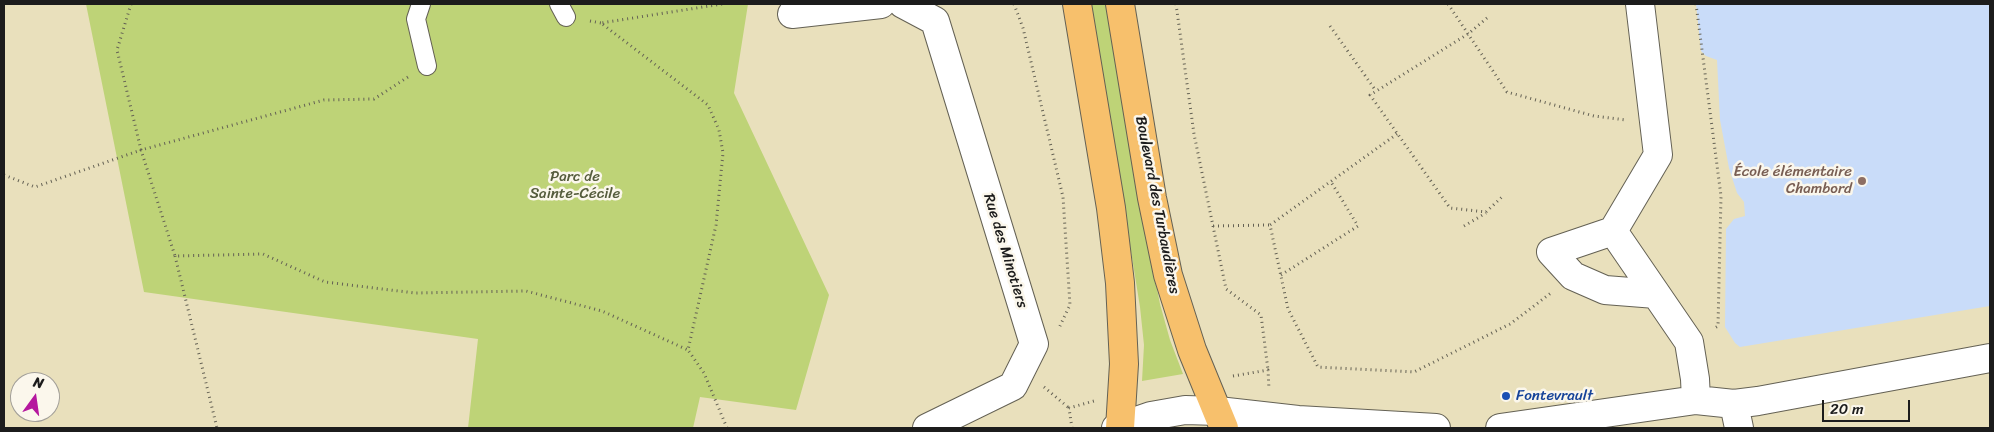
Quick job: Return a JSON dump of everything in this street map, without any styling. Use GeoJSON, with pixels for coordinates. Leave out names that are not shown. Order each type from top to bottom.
{"type":"FeatureCollection","features":[{"type":"Feature","properties":{"kind":"main road"},"geometry":{"type":"LineString","coordinates":[[1077,4],[1111,208],[1120,283],[1124,364],[1119,428]]}},
{"type":"Feature","properties":{"kind":"main road","name":"Boulevard des Turbaudières"},"geometry":{"type":"LineString","coordinates":[[1120,4],[1152,198],[1168,275],[1192,350],[1221,420]]}},
{"type":"Feature","properties":{"kind":"street"},"geometry":{"type":"LineString","coordinates":[[792,14],[881,4]]}},
{"type":"Feature","properties":{"kind":"street","name":"Rue des Minotiers"},"geometry":{"type":"LineString","coordinates":[[903,4],[935,21],[1034,344],[1013,386],[927,428]]}},
{"type":"Feature","properties":{"kind":"street"},"geometry":{"type":"LineString","coordinates":[[1640,4],[1658,155],[1613,231],[1551,252],[1573,276],[1605,290],[1656,294]]}},
{"type":"Feature","properties":{"kind":"street"},"geometry":{"type":"LineString","coordinates":[[1613,231],[1689,342],[1695,379],[1696,400]]}},
{"type":"Feature","properties":{"kind":"street"},"geometry":{"type":"LineString","coordinates":[[1500,428],[1696,400],[1737,416],[1990,358]]}},
{"type":"Feature","properties":{"kind":"street"},"geometry":{"type":"LineString","coordinates":[[1119,428],[1168,412],[1221,420],[1289,420],[1436,428]]}},
{"type":"Feature","properties":{"kind":"lane"},"geometry":{"type":"LineString","coordinates":[[421,4],[416,19],[427,66]]}},
{"type":"Feature","properties":{"kind":"path"},"geometry":{"type":"LineString","coordinates":[[131,4],[117,50],[141,150],[175,256],[217,428]]}},
{"type":"Feature","properties":{"kind":"path"},"geometry":{"type":"LineString","coordinates":[[688,350],[716,225],[723,153],[719,130],[708,105],[601,23],[722,4]]}},
{"type":"Feature","properties":{"kind":"path"},"geometry":{"type":"LineString","coordinates":[[1014,4],[1023,28],[1063,197],[1070,305],[1058,330]]}},
{"type":"Feature","properties":{"kind":"path"},"geometry":{"type":"LineString","coordinates":[[1176,4],[1194,134],[1226,289],[1261,315],[1268,370]]}},
{"type":"Feature","properties":{"kind":"path"},"geometry":{"type":"LineString","coordinates":[[1448,4],[1507,92],[1594,116],[1654,123]]}},
{"type":"Feature","properties":{"kind":"path"},"geometry":{"type":"LineString","coordinates":[[1689,342],[1718,326],[1721,196],[1696,4]]}},
{"type":"Feature","properties":{"kind":"path"},"geometry":{"type":"LineString","coordinates":[[1486,212],[1450,208],[1370,95],[1468,34],[1487,18]]}},
{"type":"Feature","properties":{"kind":"path"},"geometry":{"type":"LineString","coordinates":[[1330,26],[1376,91]]}},
{"type":"Feature","properties":{"kind":"path"},"geometry":{"type":"LineString","coordinates":[[4,175],[35,187],[141,150],[324,100],[374,99],[427,66]]}},
{"type":"Feature","properties":{"kind":"path"},"geometry":{"type":"LineString","coordinates":[[1213,226],[1270,225],[1398,134]]}},
{"type":"Feature","properties":{"kind":"path"},"geometry":{"type":"LineString","coordinates":[[1281,275],[1358,226],[1331,182]]}},
{"type":"Feature","properties":{"kind":"path"},"geometry":{"type":"LineString","coordinates":[[1464,226],[1486,212],[1504,195]]}},
{"type":"Feature","properties":{"kind":"path"},"geometry":{"type":"LineString","coordinates":[[1270,225],[1288,309],[1318,367],[1414,372],[1510,324],[1573,276]]}},
{"type":"Feature","properties":{"kind":"path"},"geometry":{"type":"LineString","coordinates":[[175,256],[264,254],[325,282],[415,293],[526,291],[602,311],[688,350],[704,373],[727,428]]}},
{"type":"Feature","properties":{"kind":"path"},"geometry":{"type":"LineString","coordinates":[[1042,386],[1069,408]]}},
{"type":"Feature","properties":{"kind":"shaded area","name":"École élémentaire Chambord"},"geometry":{"type":"Polygon","coordinates":[[[1696,4],[1990,4],[1990,306],[1740,347],[1735,343],[1725,327],[1726,229],[1734,219],[1745,216],[1744,202],[1737,193],[1729,168],[1720,120],[1717,60],[1706,56],[1701,51],[1696,4]]]}},
{"type":"Feature","properties":{"kind":"green space","name":"Parc de Sainte-Cécile"},"geometry":{"type":"Polygon","coordinates":[[[86,4],[748,4],[734,93],[829,295],[796,410],[700,397],[693,428],[468,428],[478,339],[144,292],[86,4]]]}},
{"type":"Feature","properties":{"kind":"green space"},"geometry":{"type":"Polygon","coordinates":[[[1091,4],[1107,4],[1160,304],[1170,340],[1183,374],[1142,381],[1144,345],[1140,307],[1091,4]]]}},
{"type":"Feature","properties":{"kind":"place","name":"École élémentaire Chambord"},"geometry":{"type":"Point","coordinates":[1862,181]}},
{"type":"Feature","properties":{"kind":"place","name":"Fontevrault"},"geometry":{"type":"Point","coordinates":[1506,396]}}]}
